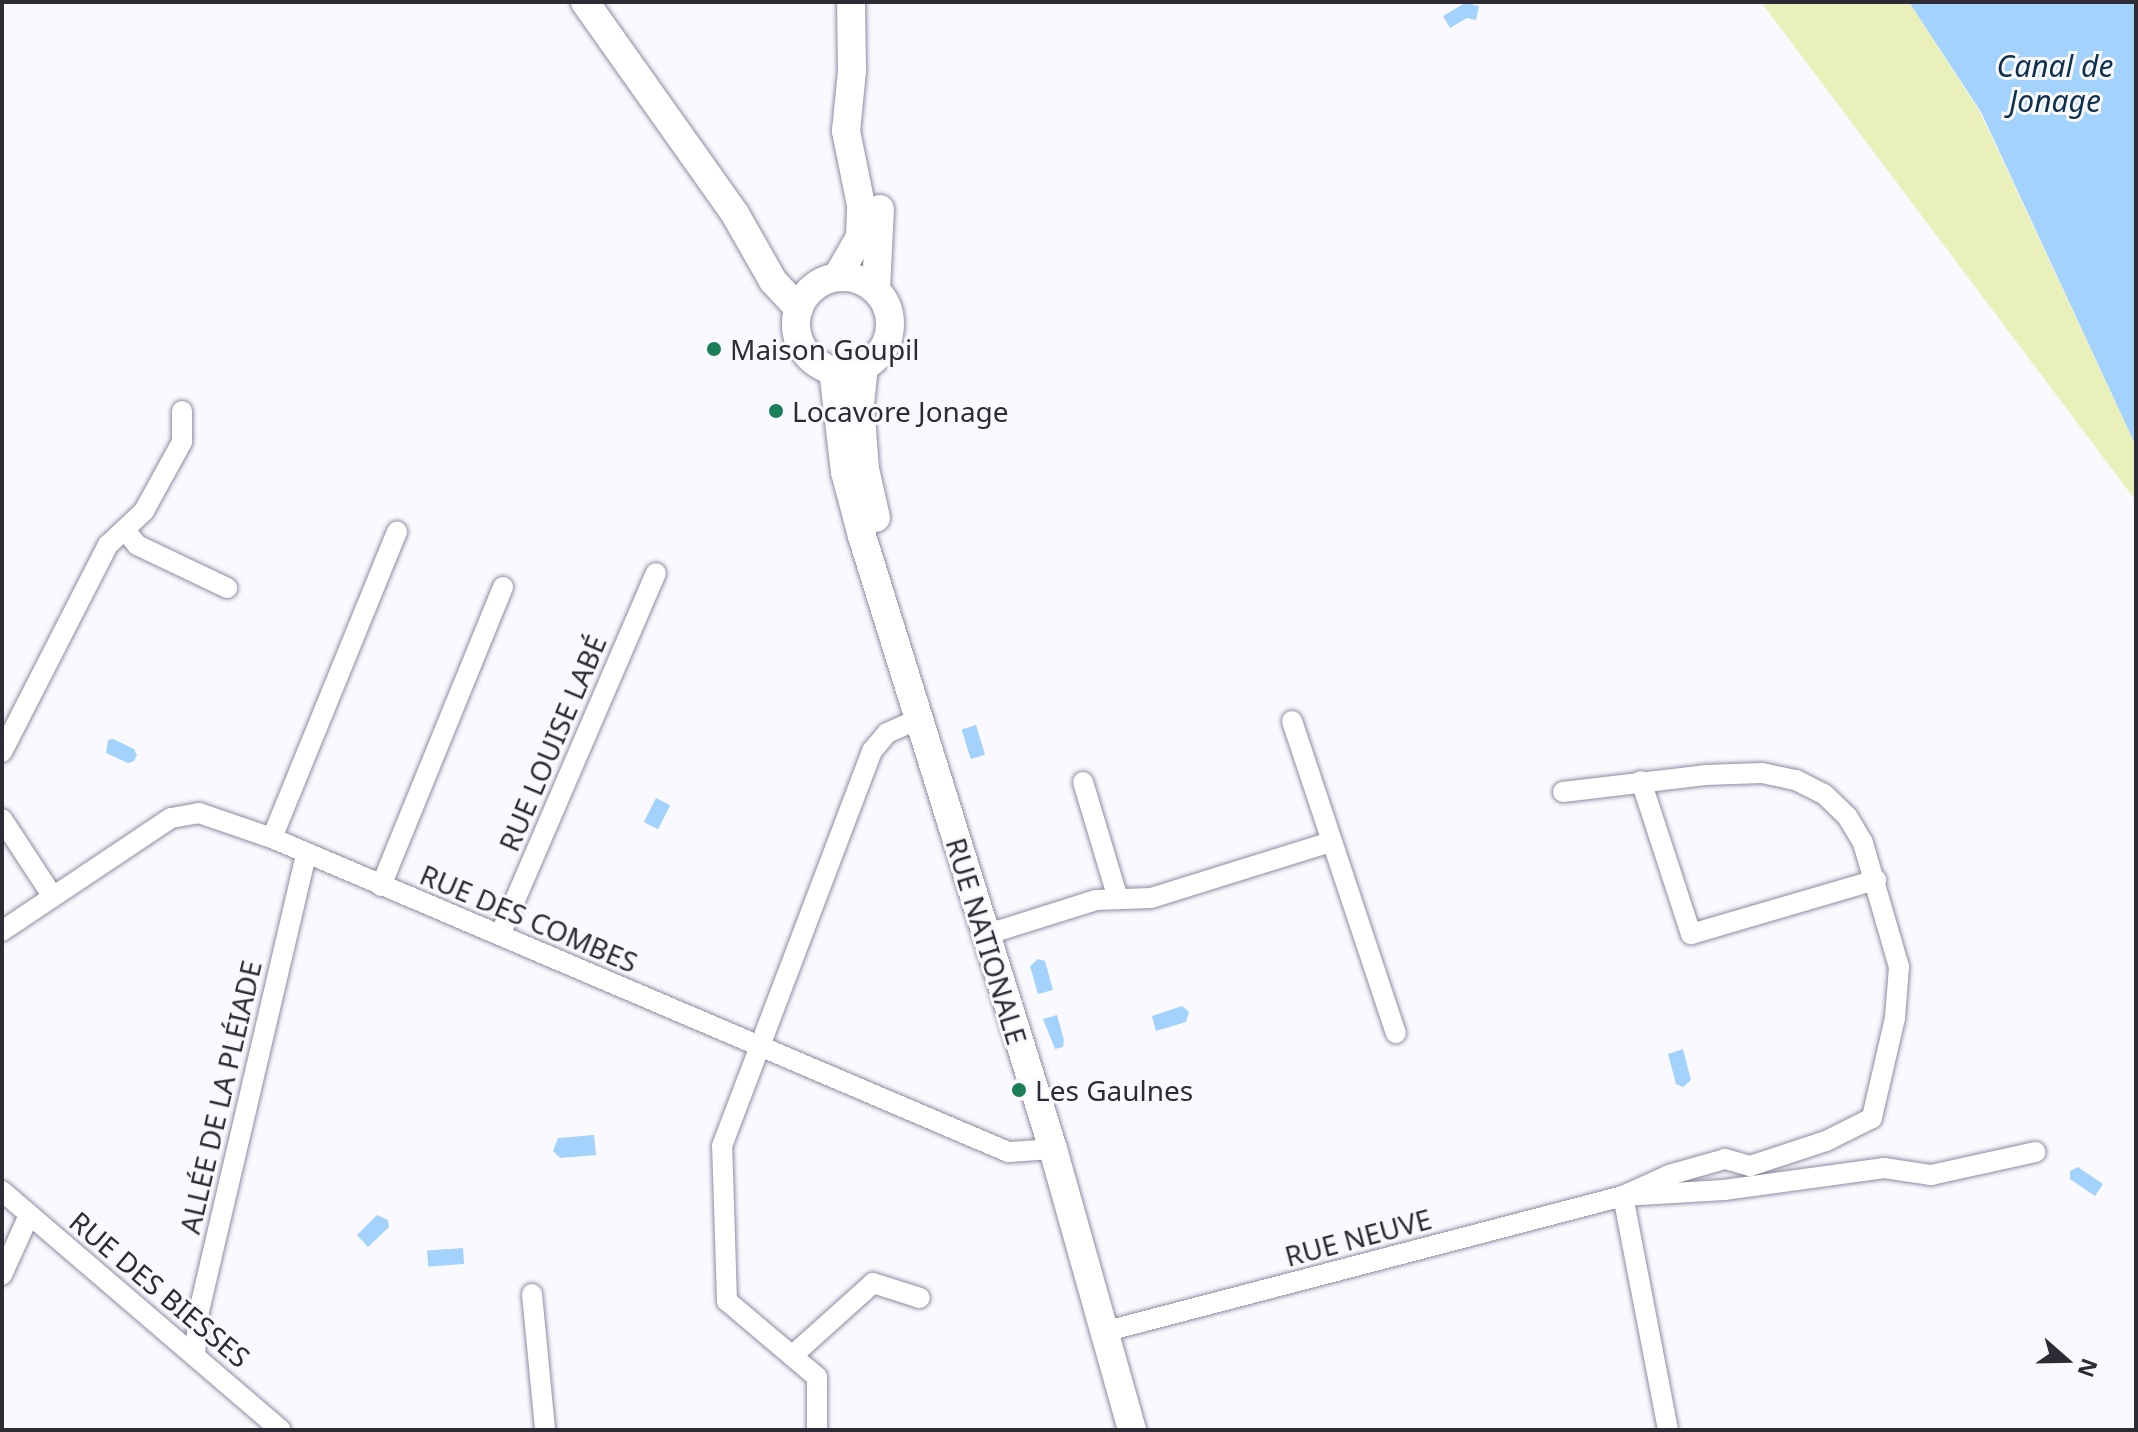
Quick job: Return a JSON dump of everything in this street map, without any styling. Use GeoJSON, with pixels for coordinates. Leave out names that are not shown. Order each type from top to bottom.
{"type":"FeatureCollection","features":[{"type":"Feature","properties":{"kind":"main road"},"geometry":{"type":"LineString","coordinates":[[585,2],[735,214],[783,268],[817,291]]}},
{"type":"Feature","properties":{"kind":"main road"},"geometry":{"type":"LineString","coordinates":[[851,2],[852,71],[846,131],[861,205],[860,237],[797,322],[803,347],[810,357],[833,370],[864,366],[880,353],[889,335],[889,314],[876,290],[880,211],[852,71]]}},
{"type":"Feature","properties":{"kind":"main road"},"geometry":{"type":"LineString","coordinates":[[817,291],[854,278],[876,290]]}},
{"type":"Feature","properties":{"kind":"main road","name":"RUE NATIONALE"},"geometry":{"type":"LineString","coordinates":[[864,366],[860,404],[865,469],[907,684]]}},
{"type":"Feature","properties":{"kind":"main road","name":"RUE NATIONALE"},"geometry":{"type":"LineString","coordinates":[[833,370],[845,472],[907,684],[1053,1149],[1107,1331],[1132,1430]]}},
{"type":"Feature","properties":{"kind":"street"},"geometry":{"type":"LineString","coordinates":[[2,752],[108,545],[144,511],[182,442],[182,411]]}},
{"type":"Feature","properties":{"kind":"street"},"geometry":{"type":"LineString","coordinates":[[125,530],[137,545],[227,588]]}},
{"type":"Feature","properties":{"kind":"street"},"geometry":{"type":"LineString","coordinates":[[272,838],[397,532]]}},
{"type":"Feature","properties":{"kind":"street","name":"RUE LOUISE LABÉ"},"geometry":{"type":"LineString","coordinates":[[500,935],[656,573]]}},
{"type":"Feature","properties":{"kind":"street"},"geometry":{"type":"LineString","coordinates":[[381,886],[503,587]]}},
{"type":"Feature","properties":{"kind":"street"},"geometry":{"type":"LineString","coordinates":[[817,1430],[817,1377],[727,1301],[722,1146],[872,751],[887,733],[918,719]]}},
{"type":"Feature","properties":{"kind":"street"},"geometry":{"type":"LineString","coordinates":[[1292,721],[1396,1033]]}},
{"type":"Feature","properties":{"kind":"street"},"geometry":{"type":"LineString","coordinates":[[1563,792],[1641,781],[1762,773],[1796,780],[1824,794],[1847,816],[1863,843],[1876,880],[1691,934],[1641,781]]}},
{"type":"Feature","properties":{"kind":"street"},"geometry":{"type":"LineString","coordinates":[[1083,782],[1118,899]]}},
{"type":"Feature","properties":{"kind":"street","name":"RUE DES COMBES"},"geometry":{"type":"LineString","coordinates":[[2,931],[171,818],[199,813],[272,838],[1008,1152],[1053,1149]]}},
{"type":"Feature","properties":{"kind":"street"},"geometry":{"type":"LineString","coordinates":[[2,819],[53,897]]}},
{"type":"Feature","properties":{"kind":"street"},"geometry":{"type":"LineString","coordinates":[[985,935],[1096,900],[1151,898],[1331,842]]}},
{"type":"Feature","properties":{"kind":"street","name":"ALLÉE DE LA PLÉIADE"},"geometry":{"type":"LineString","coordinates":[[195,1354],[199,1311],[306,854]]}},
{"type":"Feature","properties":{"kind":"street","name":"RUE NEUVE"},"geometry":{"type":"LineString","coordinates":[[1107,1331],[1623,1196],[1669,1175],[1725,1159],[1750,1166],[1826,1141],[1872,1118],[1895,1018],[1899,967],[1876,880]]}},
{"type":"Feature","properties":{"kind":"street","name":"RUE NEUVE"},"geometry":{"type":"LineString","coordinates":[[1623,1196],[1724,1190],[1884,1168],[1931,1175],[2036,1152]]}},
{"type":"Feature","properties":{"kind":"street","name":"RUE DES BIESSES"},"geometry":{"type":"LineString","coordinates":[[2,1191],[281,1430]]}},
{"type":"Feature","properties":{"kind":"street"},"geometry":{"type":"LineString","coordinates":[[1623,1196],[1668,1430]]}},
{"type":"Feature","properties":{"kind":"street"},"geometry":{"type":"LineString","coordinates":[[2,1275],[29,1215]]}},
{"type":"Feature","properties":{"kind":"street"},"geometry":{"type":"LineString","coordinates":[[792,1356],[873,1283],[920,1298]]}},
{"type":"Feature","properties":{"kind":"street"},"geometry":{"type":"LineString","coordinates":[[532,1294],[545,1430]]}},
{"type":"Feature","properties":{"kind":"green space"},"geometry":{"type":"Polygon","coordinates":[[[1761,2],[1909,2],[1980,112],[2136,446],[2136,501],[1761,2]]]}},
{"type":"Feature","properties":{"kind":"water","name":"Canal de Jonage"},"geometry":{"type":"Polygon","coordinates":[[[1909,2],[2136,2],[2136,446],[1981,112],[1909,2]]]}},
{"type":"Feature","properties":{"kind":"water"},"geometry":{"type":"Polygon","coordinates":[[[1465,3],[1479,6],[1476,20],[1467,18],[1450,28],[1443,16],[1465,3]]]}},
{"type":"Feature","properties":{"kind":"water"},"geometry":{"type":"Polygon","coordinates":[[[976,725],[985,755],[971,759],[962,729],[976,725]]]}},
{"type":"Feature","properties":{"kind":"water"},"geometry":{"type":"Polygon","coordinates":[[[113,739],[134,749],[137,755],[134,761],[128,763],[106,753],[108,740],[113,739]]]}},
{"type":"Feature","properties":{"kind":"water"},"geometry":{"type":"Polygon","coordinates":[[[656,798],[670,805],[658,829],[644,822],[656,798]]]}},
{"type":"Feature","properties":{"kind":"water"},"geometry":{"type":"Polygon","coordinates":[[[1038,959],[1045,961],[1053,990],[1038,994],[1030,966],[1038,959]]]}},
{"type":"Feature","properties":{"kind":"water"},"geometry":{"type":"Polygon","coordinates":[[[1182,1006],[1189,1012],[1186,1022],[1156,1031],[1152,1016],[1182,1006]]]}},
{"type":"Feature","properties":{"kind":"water"},"geometry":{"type":"Polygon","coordinates":[[[1057,1015],[1064,1040],[1063,1047],[1055,1049],[1043,1019],[1057,1015]]]}},
{"type":"Feature","properties":{"kind":"water"},"geometry":{"type":"Polygon","coordinates":[[[1683,1049],[1691,1080],[1683,1087],[1676,1084],[1668,1054],[1683,1049]]]}},
{"type":"Feature","properties":{"kind":"water"},"geometry":{"type":"Polygon","coordinates":[[[594,1135],[596,1155],[560,1158],[553,1151],[558,1138],[594,1135]]]}},
{"type":"Feature","properties":{"kind":"water"},"geometry":{"type":"Polygon","coordinates":[[[2078,1167],[2103,1184],[2095,1196],[2070,1179],[2070,1171],[2078,1167]]]}},
{"type":"Feature","properties":{"kind":"water"},"geometry":{"type":"Polygon","coordinates":[[[377,1215],[388,1220],[389,1227],[368,1247],[357,1235],[377,1215]]]}},
{"type":"Feature","properties":{"kind":"water"},"geometry":{"type":"Polygon","coordinates":[[[463,1248],[464,1264],[428,1266],[427,1251],[463,1248]]]}},
{"type":"Feature","properties":{"kind":"place","name":"Maison Goupil"},"geometry":{"type":"Point","coordinates":[714,349]}},
{"type":"Feature","properties":{"kind":"place","name":"Locavore Jonage"},"geometry":{"type":"Point","coordinates":[776,411]}},
{"type":"Feature","properties":{"kind":"place","name":"Les Gaulnes"},"geometry":{"type":"Point","coordinates":[1019,1090]}}]}
